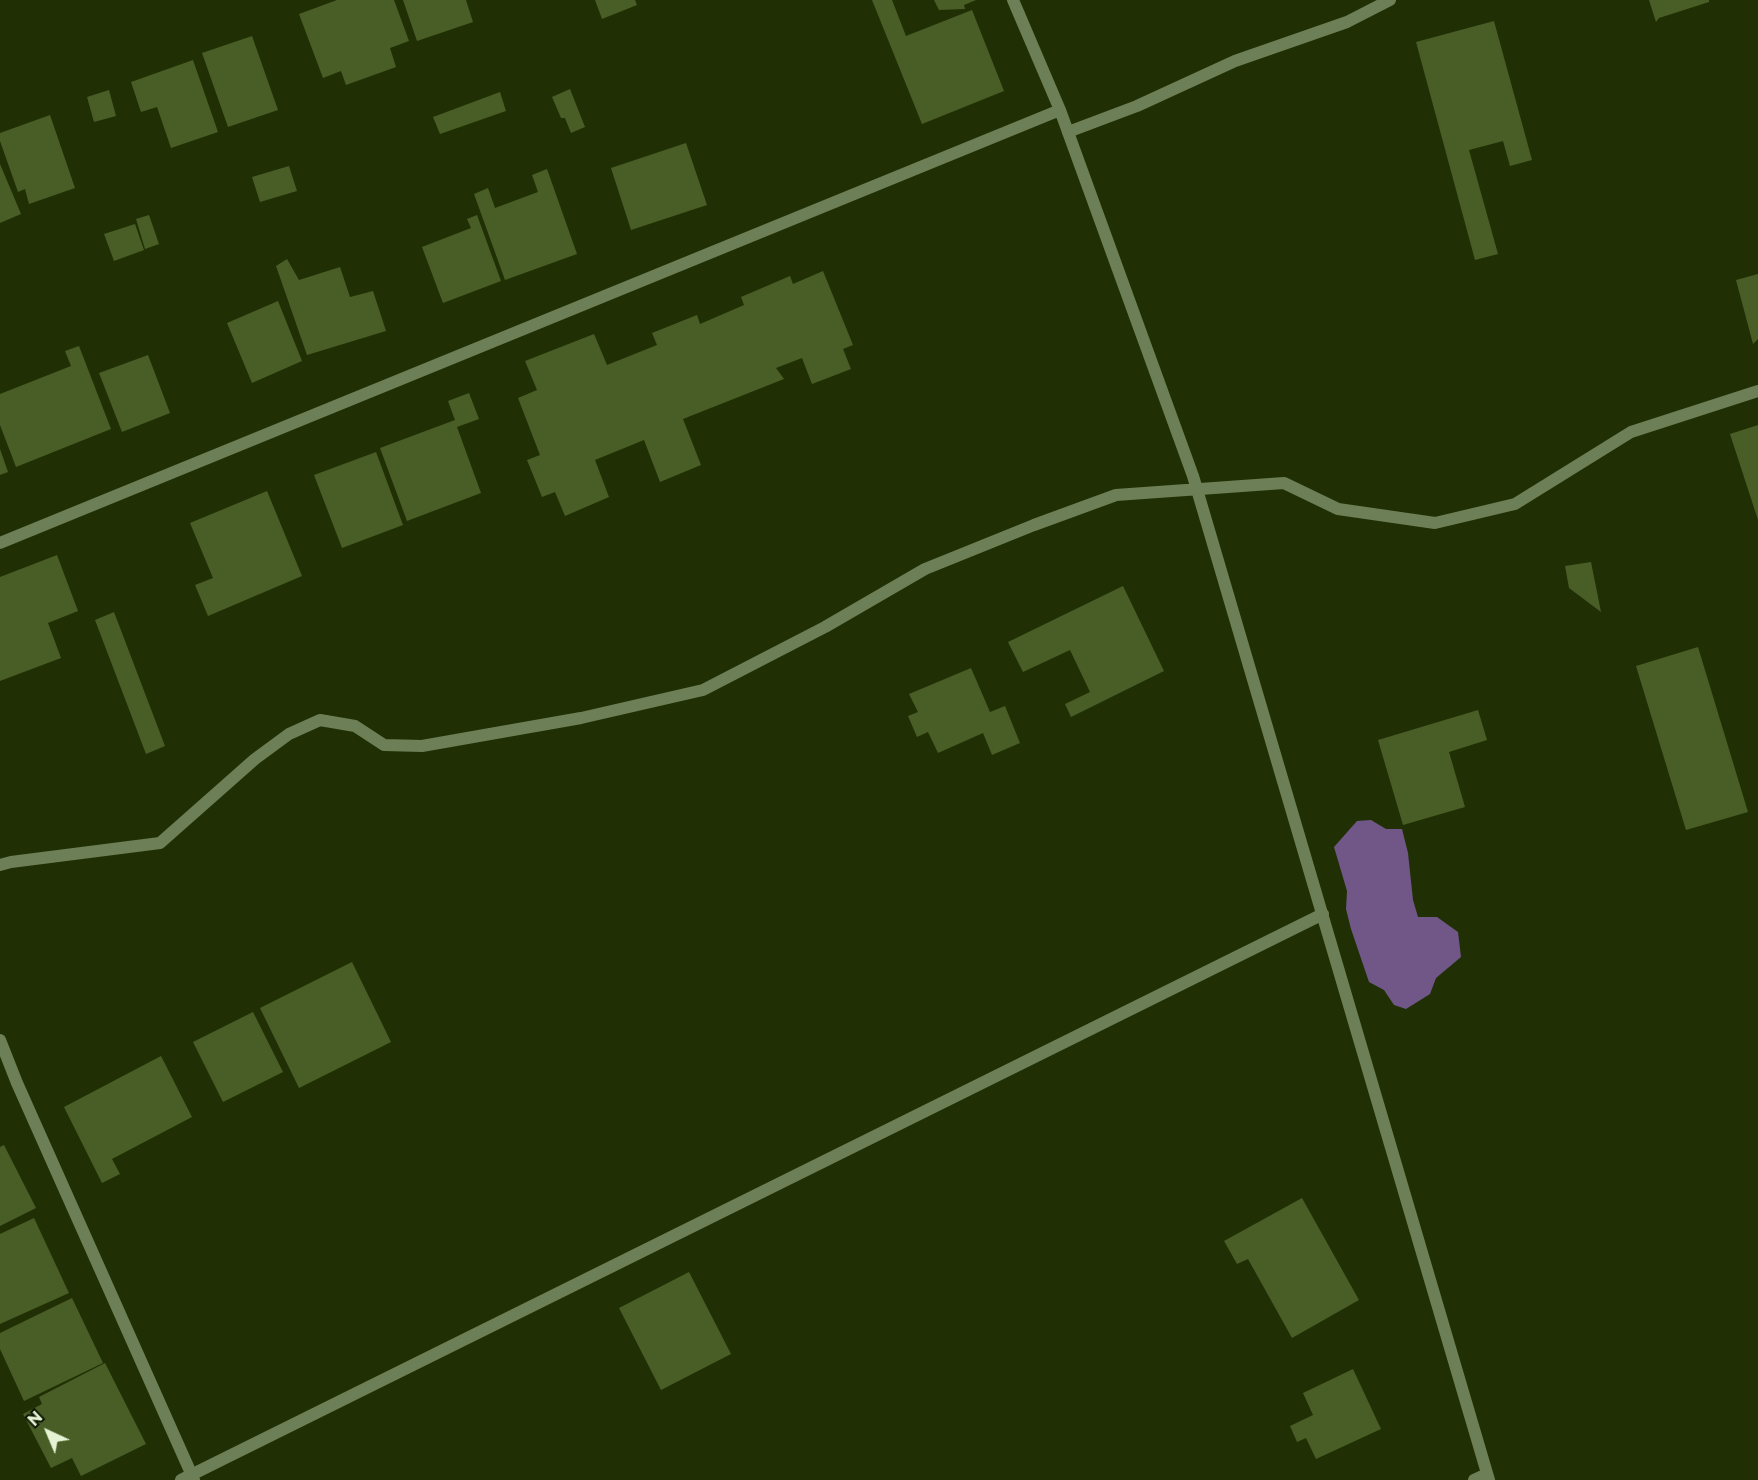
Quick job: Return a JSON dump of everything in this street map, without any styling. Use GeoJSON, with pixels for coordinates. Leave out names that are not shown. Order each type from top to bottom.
{"type":"FeatureCollection","features":[{"type":"Feature","properties":{"kind":"street"},"geometry":{"type":"LineString","coordinates":[[1012,0],[1068,132],[1197,489],[1488,1477],[1474,1480]]}},
{"type":"Feature","properties":{"kind":"street"},"geometry":{"type":"LineString","coordinates":[[1068,132],[1137,106],[1235,62],[1347,22],[1390,0]]}},
{"type":"Feature","properties":{"kind":"street"},"geometry":{"type":"LineString","coordinates":[[0,543],[1059,110]]}},
{"type":"Feature","properties":{"kind":"street"},"geometry":{"type":"LineString","coordinates":[[0,865],[160,843],[255,759],[288,734],[320,720],[355,726],[384,745],[422,746],[581,718],[703,690],[825,627],[925,570],[1034,525],[1116,495],[1284,483],[1338,509],[1435,523],[1515,504],[1631,432],[1758,391]]}},
{"type":"Feature","properties":{"kind":"street"},"geometry":{"type":"LineString","coordinates":[[0,1040],[189,1478],[1323,914]]}},
{"type":"Feature","properties":{"kind":"shaded area"},"geometry":{"type":"Polygon","coordinates":[[[1371,820],[1386,829],[1402,829],[1408,853],[1413,900],[1418,917],[1437,917],[1458,932],[1461,957],[1436,978],[1430,994],[1406,1009],[1394,1005],[1384,990],[1369,982],[1351,929],[1346,909],[1347,891],[1334,847],[1357,821],[1371,820]]]}},
{"type":"Feature","properties":{"kind":"building"},"geometry":{"type":"Polygon","coordinates":[[[337,0],[394,0],[409,41],[390,48],[396,67],[346,85],[341,71],[323,78],[299,14],[337,0]]]}},
{"type":"Feature","properties":{"kind":"building"},"geometry":{"type":"Polygon","coordinates":[[[403,0],[466,0],[473,22],[417,41],[403,0]]]}},
{"type":"Feature","properties":{"kind":"building"},"geometry":{"type":"Polygon","coordinates":[[[595,0],[635,0],[637,5],[602,19],[595,0]]]}},
{"type":"Feature","properties":{"kind":"building"},"geometry":{"type":"Polygon","coordinates":[[[872,0],[892,0],[906,36],[972,10],[1004,91],[922,124],[872,0]]]}},
{"type":"Feature","properties":{"kind":"building"},"geometry":{"type":"Polygon","coordinates":[[[934,0],[976,0],[964,5],[965,9],[939,10],[934,0]]]}},
{"type":"Feature","properties":{"kind":"building"},"geometry":{"type":"Polygon","coordinates":[[[1649,0],[1709,0],[1709,2],[1659,18],[1656,22],[1649,0]]]}},
{"type":"Feature","properties":{"kind":"building"},"geometry":{"type":"Polygon","coordinates":[[[1494,21],[1532,160],[1510,166],[1503,141],[1469,150],[1498,254],[1475,260],[1416,42],[1494,21]]]}},
{"type":"Feature","properties":{"kind":"building"},"geometry":{"type":"Polygon","coordinates":[[[252,36],[278,110],[228,127],[202,53],[252,36]]]}},
{"type":"Feature","properties":{"kind":"building"},"geometry":{"type":"Polygon","coordinates":[[[193,60],[218,132],[171,148],[157,107],[141,112],[131,82],[193,60]]]}},
{"type":"Feature","properties":{"kind":"building"},"geometry":{"type":"Polygon","coordinates":[[[570,89],[585,127],[571,133],[565,118],[561,118],[552,97],[570,89]]]}},
{"type":"Feature","properties":{"kind":"building"},"geometry":{"type":"Polygon","coordinates":[[[109,90],[116,116],[94,122],[87,97],[109,90]]]}},
{"type":"Feature","properties":{"kind":"building"},"geometry":{"type":"Polygon","coordinates":[[[500,92],[506,111],[440,134],[433,117],[500,92]]]}},
{"type":"Feature","properties":{"kind":"building"},"geometry":{"type":"Polygon","coordinates":[[[50,115],[75,188],[29,204],[25,189],[18,192],[0,141],[0,133],[50,115]]]}},
{"type":"Feature","properties":{"kind":"building"},"geometry":{"type":"Polygon","coordinates":[[[686,143],[707,205],[631,230],[611,168],[686,143]]]}},
{"type":"Feature","properties":{"kind":"building"},"geometry":{"type":"Polygon","coordinates":[[[0,164],[21,214],[0,223],[0,164]]]}},
{"type":"Feature","properties":{"kind":"building"},"geometry":{"type":"Polygon","coordinates":[[[289,166],[297,191],[260,202],[252,177],[289,166]]]}},
{"type":"Feature","properties":{"kind":"building"},"geometry":{"type":"Polygon","coordinates":[[[547,169],[577,254],[505,280],[474,194],[488,188],[495,208],[538,192],[532,175],[547,169]]]}},
{"type":"Feature","properties":{"kind":"building"},"geometry":{"type":"Polygon","coordinates":[[[149,215],[159,244],[145,249],[136,219],[149,215]]]}},
{"type":"Feature","properties":{"kind":"building"},"geometry":{"type":"Polygon","coordinates":[[[477,215],[501,281],[443,303],[422,247],[471,228],[467,219],[477,215]]]}},
{"type":"Feature","properties":{"kind":"building"},"geometry":{"type":"Polygon","coordinates":[[[135,224],[144,250],[114,261],[104,234],[135,224]]]}},
{"type":"Feature","properties":{"kind":"building"},"geometry":{"type":"Polygon","coordinates":[[[287,259],[299,280],[340,267],[350,297],[373,291],[386,331],[307,355],[276,266],[287,259]]]}},
{"type":"Feature","properties":{"kind":"building"},"geometry":{"type":"Polygon","coordinates":[[[823,271],[853,345],[843,349],[851,369],[812,384],[802,358],[776,368],[784,379],[683,419],[701,465],[660,482],[644,440],[595,460],[609,497],[565,516],[555,492],[542,497],[527,460],[540,455],[518,398],[537,390],[525,361],[594,334],[607,365],[657,345],[652,333],[697,315],[700,324],[744,305],[741,297],[790,276],[793,284],[823,271]]]}},
{"type":"Feature","properties":{"kind":"building"},"geometry":{"type":"Polygon","coordinates":[[[1758,274],[1758,339],[1753,344],[1736,280],[1758,274]]]}},
{"type":"Feature","properties":{"kind":"building"},"geometry":{"type":"Polygon","coordinates":[[[278,301],[302,361],[252,383],[227,323],[278,301]]]}},
{"type":"Feature","properties":{"kind":"building"},"geometry":{"type":"Polygon","coordinates":[[[79,346],[111,429],[16,467],[0,425],[0,394],[71,366],[65,351],[79,346]]]}},
{"type":"Feature","properties":{"kind":"building"},"geometry":{"type":"Polygon","coordinates":[[[148,355],[170,413],[122,432],[99,373],[148,355]]]}},
{"type":"Feature","properties":{"kind":"building"},"geometry":{"type":"Polygon","coordinates":[[[469,393],[479,419],[457,427],[481,493],[407,521],[380,448],[455,420],[448,401],[469,393]]]}},
{"type":"Feature","properties":{"kind":"building"},"geometry":{"type":"Polygon","coordinates":[[[1758,425],[1758,520],[1730,434],[1758,425]]]}},
{"type":"Feature","properties":{"kind":"building"},"geometry":{"type":"Polygon","coordinates":[[[0,449],[8,472],[0,475],[0,449]]]}},
{"type":"Feature","properties":{"kind":"building"},"geometry":{"type":"Polygon","coordinates":[[[376,452],[403,525],[342,548],[314,475],[376,452]]]}},
{"type":"Feature","properties":{"kind":"building"},"geometry":{"type":"Polygon","coordinates":[[[267,491],[302,576],[208,616],[195,585],[213,578],[190,523],[267,491]]]}},
{"type":"Feature","properties":{"kind":"building"},"geometry":{"type":"Polygon","coordinates":[[[57,555],[78,611],[48,623],[61,658],[0,681],[0,577],[57,555]]]}},
{"type":"Feature","properties":{"kind":"building"},"geometry":{"type":"Polygon","coordinates":[[[1591,562],[1601,612],[1569,588],[1565,566],[1591,562]]]}},
{"type":"Feature","properties":{"kind":"building"},"geometry":{"type":"Polygon","coordinates":[[[1123,586],[1164,671],[1071,717],[1065,704],[1090,692],[1070,650],[1023,672],[1008,642],[1123,586]]]}},
{"type":"Feature","properties":{"kind":"building"},"geometry":{"type":"Polygon","coordinates":[[[114,612],[165,746],[146,754],[95,620],[114,612]]]}},
{"type":"Feature","properties":{"kind":"building"},"geometry":{"type":"Polygon","coordinates":[[[1698,647],[1748,812],[1686,830],[1636,666],[1698,647]]]}},
{"type":"Feature","properties":{"kind":"building"},"geometry":{"type":"Polygon","coordinates":[[[971,668],[990,712],[1005,706],[1020,743],[992,755],[983,733],[938,753],[928,732],[917,737],[908,716],[918,712],[909,694],[971,668]]]}},
{"type":"Feature","properties":{"kind":"building"},"geometry":{"type":"Polygon","coordinates":[[[1478,710],[1487,740],[1449,752],[1465,807],[1403,825],[1378,740],[1478,710]]]}},
{"type":"Feature","properties":{"kind":"building"},"geometry":{"type":"Polygon","coordinates":[[[352,962],[391,1042],[299,1088],[260,1008],[352,962]]]}},
{"type":"Feature","properties":{"kind":"building"},"geometry":{"type":"Polygon","coordinates":[[[253,1012],[283,1072],[223,1102],[193,1042],[253,1012]]]}},
{"type":"Feature","properties":{"kind":"building"},"geometry":{"type":"Polygon","coordinates":[[[161,1056],[192,1117],[112,1159],[120,1174],[102,1183],[64,1107],[161,1056]]]}},
{"type":"Feature","properties":{"kind":"building"},"geometry":{"type":"Polygon","coordinates":[[[4,1145],[36,1208],[0,1226],[0,1147],[4,1145]]]}},
{"type":"Feature","properties":{"kind":"building"},"geometry":{"type":"Polygon","coordinates":[[[1302,1198],[1359,1300],[1292,1338],[1248,1259],[1237,1264],[1224,1241],[1302,1198]]]}},
{"type":"Feature","properties":{"kind":"building"},"geometry":{"type":"Polygon","coordinates":[[[34,1218],[69,1293],[0,1324],[0,1234],[34,1218]]]}},
{"type":"Feature","properties":{"kind":"building"},"geometry":{"type":"Polygon","coordinates":[[[689,1272],[731,1354],[661,1390],[619,1308],[689,1272]]]}},
{"type":"Feature","properties":{"kind":"building"},"geometry":{"type":"Polygon","coordinates":[[[72,1298],[103,1363],[24,1401],[0,1349],[0,1333],[72,1298]]]}},
{"type":"Feature","properties":{"kind":"building"},"geometry":{"type":"Polygon","coordinates":[[[105,1363],[146,1444],[81,1476],[72,1458],[51,1468],[23,1414],[42,1404],[39,1397],[105,1363]]]}},
{"type":"Feature","properties":{"kind":"building"},"geometry":{"type":"Polygon","coordinates":[[[1353,1369],[1381,1429],[1316,1459],[1306,1438],[1297,1442],[1290,1426],[1313,1415],[1303,1393],[1353,1369]]]}}]}
